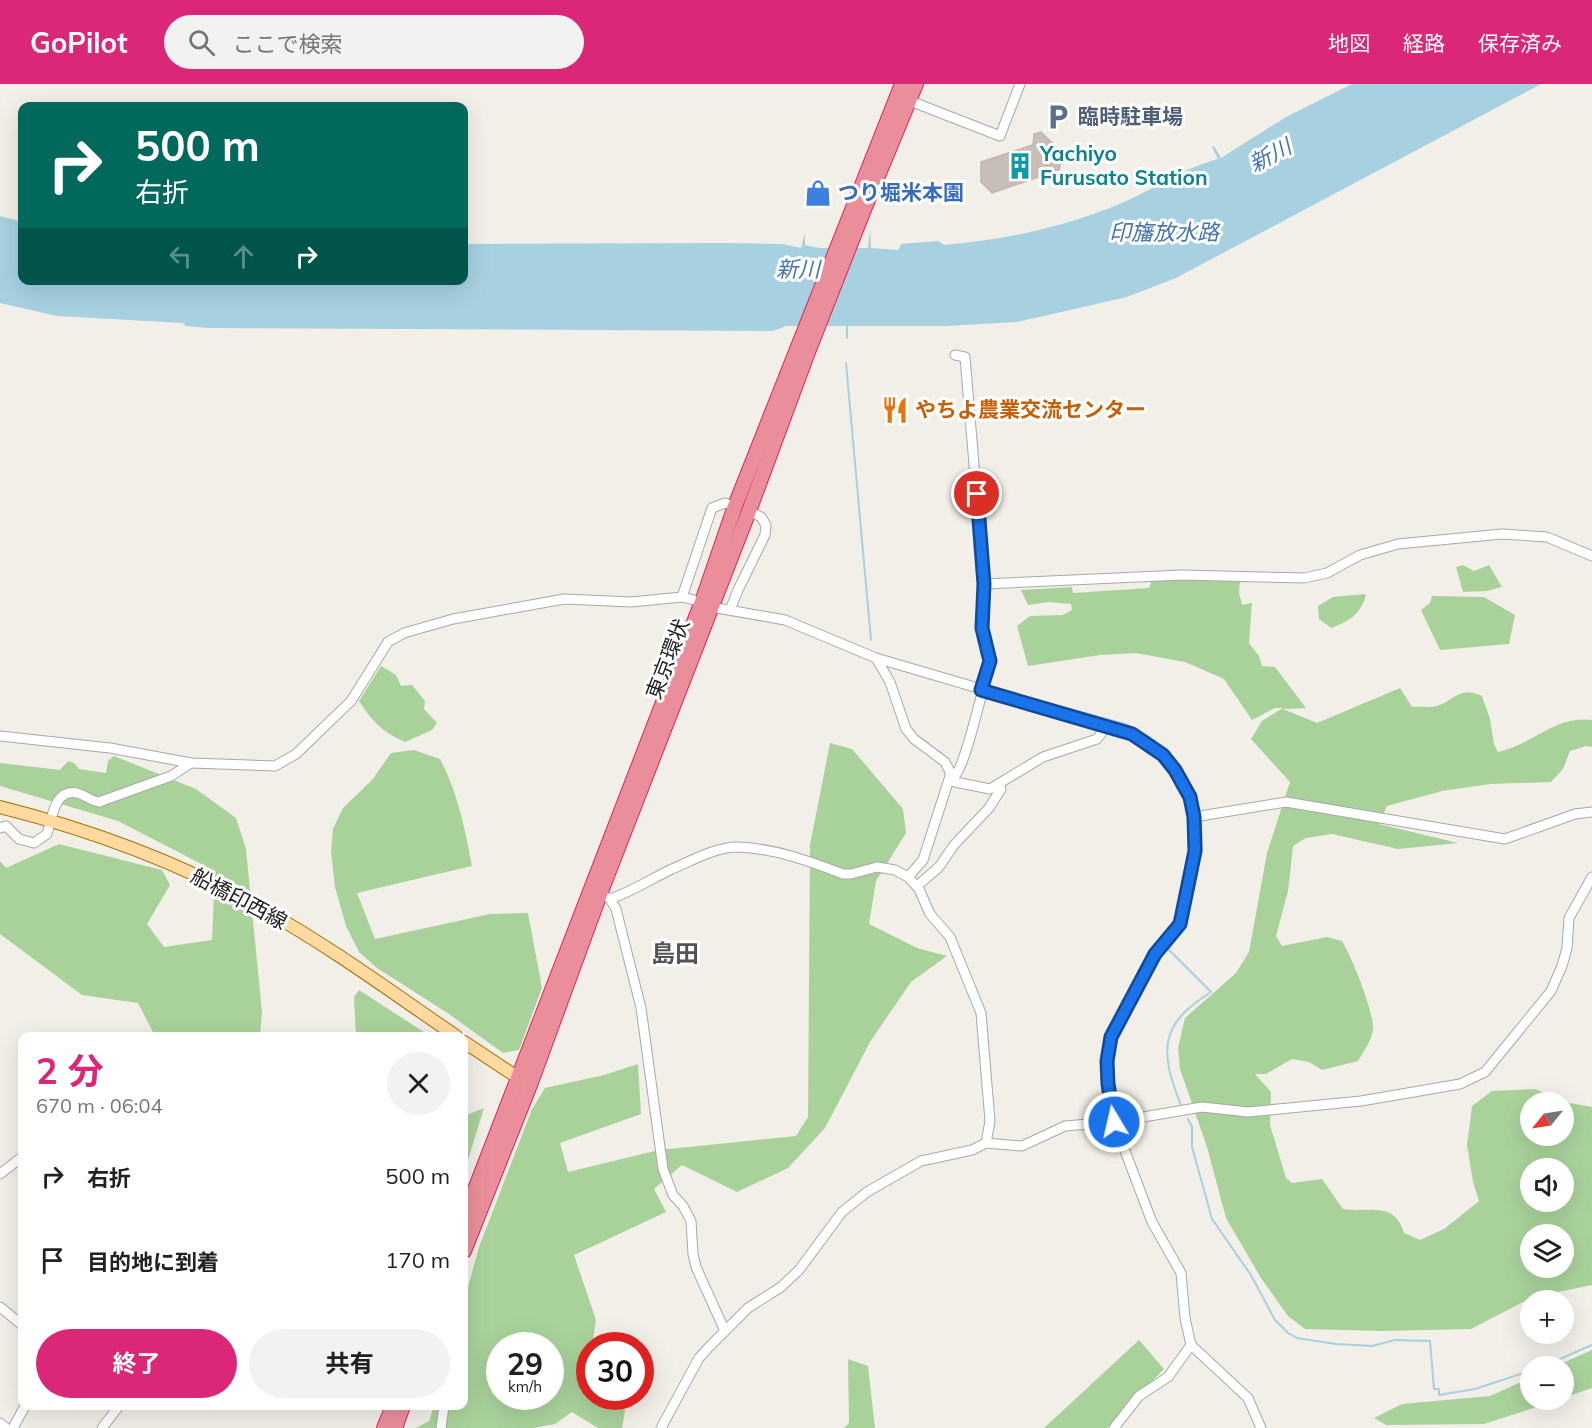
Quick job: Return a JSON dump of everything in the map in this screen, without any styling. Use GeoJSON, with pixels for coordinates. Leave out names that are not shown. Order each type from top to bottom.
{"type":"FeatureCollection","features":[{"type":"Feature","properties":{"kind":"highway","name":"東京環状"},"geometry":{"type":"LineString","coordinates":[[468,1240],[523,1082],[903,93],[916,84]]}},
{"type":"Feature","properties":{"kind":"highway","name":"東京環状"},"geometry":{"type":"LineString","coordinates":[[589,910],[605,896],[634,790]]}},
{"type":"Feature","properties":{"kind":"highway","name":"東京環状"},"geometry":{"type":"LineString","coordinates":[[468,1209],[523,1082]]}},
{"type":"Feature","properties":{"kind":"highway"},"geometry":{"type":"LineString","coordinates":[[384,1428],[391,1410]]}},
{"type":"Feature","properties":{"kind":"highway"},"geometry":{"type":"LineString","coordinates":[[395,1428],[402,1410]]}},
{"type":"Feature","properties":{"kind":"main road","name":"船橋印西線"},"geometry":{"type":"LineString","coordinates":[[0,807],[162,860],[234,894],[303,933],[450,1032]]}},
{"type":"Feature","properties":{"kind":"main road"},"geometry":{"type":"LineString","coordinates":[[468,1045],[523,1082]]}},
{"type":"Feature","properties":{"kind":"street"},"geometry":{"type":"LineString","coordinates":[[903,93],[1000,136],[1020,84]]}},
{"type":"Feature","properties":{"kind":"street"},"geometry":{"type":"LineString","coordinates":[[952,775],[957,775],[963,761],[990,661],[982,628],[984,584],[965,357],[955,355]]}},
{"type":"Feature","properties":{"kind":"street"},"geometry":{"type":"LineString","coordinates":[[682,597],[712,508],[725,503],[761,517],[766,525],[765,535],[730,610]]}},
{"type":"Feature","properties":{"kind":"street"},"geometry":{"type":"LineString","coordinates":[[984,584],[1182,574],[1304,578],[1327,573],[1360,555],[1398,544],[1502,534],[1547,537],[1592,556]]}},
{"type":"Feature","properties":{"kind":"street"},"geometry":{"type":"LineString","coordinates":[[0,736],[110,748],[191,763],[264,767],[285,762],[351,701],[388,642],[414,629],[479,613],[564,600],[631,602],[682,597],[694,600]]}},
{"type":"Feature","properties":{"kind":"street"},"geometry":{"type":"LineString","coordinates":[[717,608],[785,621],[876,658],[1132,734],[1163,755],[1185,788],[1194,817],[1195,851],[1180,924],[1155,954],[1111,1037],[1107,1061],[1108,1084],[1114,1122],[1152,1222],[1181,1273],[1186,1325],[1191,1345],[1248,1398],[1261,1428]]}},
{"type":"Feature","properties":{"kind":"street"},"geometry":{"type":"LineString","coordinates":[[876,658],[890,682],[906,729],[914,739],[945,762],[955,782],[982,788],[999,785],[1043,757],[1097,739],[1107,726]]}},
{"type":"Feature","properties":{"kind":"street"},"geometry":{"type":"LineString","coordinates":[[0,828],[6,826],[26,842],[34,843],[47,834],[60,797],[66,793],[79,793],[99,802],[171,776],[191,763]]}},
{"type":"Feature","properties":{"kind":"street"},"geometry":{"type":"LineString","coordinates":[[908,877],[923,860],[952,775]]}},
{"type":"Feature","properties":{"kind":"street"},"geometry":{"type":"LineString","coordinates":[[917,886],[939,867],[958,840],[989,808],[1001,789],[999,785]]}},
{"type":"Feature","properties":{"kind":"street"},"geometry":{"type":"LineString","coordinates":[[1194,817],[1286,802],[1505,839],[1575,814],[1592,812]]}},
{"type":"Feature","properties":{"kind":"street"},"geometry":{"type":"LineString","coordinates":[[605,896],[629,892],[670,870],[720,850],[736,847],[794,855],[843,874],[877,867],[895,870],[908,877],[917,886],[930,914],[950,937],[981,1013],[990,1121],[986,1143]]}},
{"type":"Feature","properties":{"kind":"street"},"geometry":{"type":"LineString","coordinates":[[661,1428],[699,1358],[725,1331],[748,1308],[781,1287],[799,1270],[825,1238],[838,1216],[867,1192],[921,1161],[972,1150],[986,1143],[1022,1146],[1065,1126],[1114,1122],[1202,1107],[1248,1112],[1361,1101],[1460,1084],[1485,1072],[1551,991],[1567,948],[1569,918],[1592,877]]}},
{"type":"Feature","properties":{"kind":"street"},"geometry":{"type":"LineString","coordinates":[[605,896],[616,909],[641,1008],[663,1169],[673,1195],[683,1206],[691,1221],[696,1267],[725,1331]]}},
{"type":"Feature","properties":{"kind":"street"},"geometry":{"type":"LineString","coordinates":[[0,1174],[18,1160]]}},
{"type":"Feature","properties":{"kind":"street"},"geometry":{"type":"LineString","coordinates":[[0,1307],[18,1322]]}},
{"type":"Feature","properties":{"kind":"street"},"geometry":{"type":"LineString","coordinates":[[1114,1428],[1139,1396],[1168,1377],[1191,1345]]}},
{"type":"Feature","properties":{"kind":"street"},"geometry":{"type":"LineString","coordinates":[[13,1428],[24,1410]]}},
{"type":"Feature","properties":{"kind":"street"},"geometry":{"type":"LineString","coordinates":[[102,1428],[116,1410]]}},
{"type":"Feature","properties":{"kind":"street"},"geometry":{"type":"LineString","coordinates":[[441,1428],[443,1410]]}},
{"type":"Feature","properties":{"kind":"street"},"geometry":{"type":"LineString","coordinates":[[0,1423],[6,1428]]}},
{"type":"Feature","properties":{"kind":"green space"},"geometry":{"type":"Polygon","coordinates":[[[1463,565],[1474,571],[1489,565],[1502,587],[1487,591],[1463,592],[1456,567],[1463,565]]]}},
{"type":"Feature","properties":{"kind":"green space"},"geometry":{"type":"Polygon","coordinates":[[[1152,580],[1240,581],[1239,592],[1242,605],[1252,603],[1249,643],[1259,656],[1262,666],[1275,667],[1306,708],[1283,709],[1317,723],[1400,688],[1412,707],[1437,706],[1468,692],[1482,696],[1498,752],[1566,722],[1592,720],[1592,747],[1586,746],[1570,751],[1563,769],[1551,782],[1490,784],[1442,791],[1387,806],[1379,824],[1458,843],[1398,849],[1332,834],[1306,838],[1293,846],[1288,891],[1276,936],[1282,946],[1327,937],[1342,941],[1365,995],[1373,1030],[1358,1061],[1322,1070],[1309,1062],[1292,1059],[1266,1074],[1255,1074],[1271,1092],[1270,1125],[1286,1178],[1292,1183],[1322,1179],[1343,1209],[1387,1212],[1400,1223],[1404,1233],[1420,1240],[1444,1229],[1479,1201],[1473,1182],[1467,1145],[1472,1106],[1492,1091],[1535,1089],[1542,1092],[1520,1092],[1520,1146],[1574,1146],[1574,1104],[1592,1107],[1592,1285],[1567,1290],[1520,1290],[1520,1304],[1471,1329],[1382,1331],[1305,1329],[1288,1316],[1261,1278],[1226,1218],[1207,1147],[1180,1069],[1178,1048],[1185,1018],[1236,973],[1249,952],[1267,853],[1290,782],[1251,739],[1262,721],[1283,708],[1275,708],[1252,720],[1224,679],[1185,662],[1136,653],[1100,655],[1028,666],[1017,626],[1030,616],[1063,615],[1072,610],[1071,604],[1049,602],[1028,605],[1021,590],[1072,587],[1073,593],[1149,588],[1152,580]]]}},
{"type":"Feature","properties":{"kind":"green space"},"geometry":{"type":"Polygon","coordinates":[[[1366,594],[1358,612],[1344,623],[1331,628],[1319,619],[1318,606],[1333,597],[1366,594]]]}},
{"type":"Feature","properties":{"kind":"green space"},"geometry":{"type":"Polygon","coordinates":[[[1432,596],[1484,597],[1515,615],[1509,644],[1440,650],[1421,610],[1430,603],[1432,596]]]}},
{"type":"Feature","properties":{"kind":"green space"},"geometry":{"type":"Polygon","coordinates":[[[381,666],[396,675],[401,686],[412,685],[425,701],[424,709],[437,723],[432,730],[405,742],[384,730],[369,715],[359,701],[381,666]]]}},
{"type":"Feature","properties":{"kind":"green space"},"geometry":{"type":"Polygon","coordinates":[[[830,743],[852,749],[903,809],[906,833],[876,881],[869,924],[917,948],[947,956],[911,982],[870,1042],[825,1128],[788,1168],[737,1192],[682,1165],[654,1189],[666,1212],[574,1255],[596,1320],[594,1332],[576,1332],[576,1410],[625,1410],[622,1428],[598,1428],[572,1412],[555,1424],[533,1428],[416,1428],[429,1421],[433,1410],[468,1410],[468,1287],[479,1247],[532,1109],[545,1088],[604,1075],[638,1064],[641,1114],[560,1143],[568,1172],[659,1150],[796,1136],[808,1117],[810,845],[830,743]]]}},
{"type":"Feature","properties":{"kind":"green space"},"geometry":{"type":"Polygon","coordinates":[[[414,750],[440,759],[456,798],[472,866],[357,893],[375,939],[490,914],[528,913],[542,988],[519,1050],[503,1053],[449,1014],[377,968],[359,952],[346,926],[335,887],[331,852],[333,829],[343,808],[372,780],[391,753],[414,750]]]}},
{"type":"Feature","properties":{"kind":"green space"},"geometry":{"type":"Polygon","coordinates":[[[114,756],[196,789],[236,818],[246,849],[262,1012],[260,1032],[153,1032],[138,1003],[82,995],[0,934],[0,861],[6,868],[59,844],[162,870],[170,885],[147,924],[164,947],[212,940],[215,871],[118,821],[0,786],[0,763],[60,770],[68,761],[74,763],[79,769],[106,773],[108,761],[114,756]]]}},
{"type":"Feature","properties":{"kind":"green space"},"geometry":{"type":"Polygon","coordinates":[[[359,990],[424,1032],[356,1032],[354,997],[359,990]]]}},
{"type":"Feature","properties":{"kind":"green space"},"geometry":{"type":"Polygon","coordinates":[[[484,1108],[468,1160],[468,1114],[484,1108]]]}},
{"type":"Feature","properties":{"kind":"green space"},"geometry":{"type":"Polygon","coordinates":[[[1139,1340],[1164,1369],[1107,1428],[1044,1428],[1139,1340]]]}},
{"type":"Feature","properties":{"kind":"green space"},"geometry":{"type":"Polygon","coordinates":[[[1592,1350],[1592,1388],[1574,1394],[1574,1358],[1592,1350]]]}},
{"type":"Feature","properties":{"kind":"green space"},"geometry":{"type":"Polygon","coordinates":[[[848,1359],[868,1366],[875,1428],[844,1428],[849,1423],[848,1359]]]}},
{"type":"Feature","properties":{"kind":"green space"},"geometry":{"type":"Polygon","coordinates":[[[1520,1382],[1520,1410],[1527,1410],[1484,1424],[1386,1425],[1374,1418],[1402,1404],[1490,1396],[1520,1382]]]}},
{"type":"Feature","properties":{"kind":"water","name":"印旛放水路"},"geometry":{"type":"Polygon","coordinates":[[[1352,84],[1541,84],[1176,278],[1127,297],[1017,322],[946,326],[786,326],[773,331],[208,328],[186,326],[183,323],[57,316],[0,303],[0,216],[18,221],[18,285],[468,285],[468,244],[725,243],[782,244],[801,248],[805,233],[805,245],[820,248],[868,248],[870,230],[871,248],[898,250],[901,244],[938,241],[944,245],[989,240],[1034,231],[1079,219],[1122,203],[1181,173],[1218,159],[1212,147],[1214,146],[1221,158],[1286,117],[1352,84]]]}},
{"type":"Feature","properties":{"kind":"building","name":"Yachiyo Furusato Station"},"geometry":{"type":"Polygon","coordinates":[[[1041,132],[1060,151],[1062,157],[1059,170],[992,193],[981,182],[981,162],[1033,145],[1034,134],[1041,132]]]}},
{"type":"Feature","properties":{"kind":"waterway"},"geometry":{"type":"LineString","coordinates":[[847,326],[847,338]]}},
{"type":"Feature","properties":{"kind":"waterway"},"geometry":{"type":"LineString","coordinates":[[846,363],[871,640]]}},
{"type":"Feature","properties":{"kind":"waterway"},"geometry":{"type":"LineString","coordinates":[[1004,691],[1125,724],[1162,747],[1188,782]]}},
{"type":"Feature","properties":{"kind":"waterway"},"geometry":{"type":"LineString","coordinates":[[1181,1105],[1169,1070],[1168,1041],[1181,1016],[1211,992],[1168,949],[1185,927],[1202,849],[1201,820]]}},
{"type":"Feature","properties":{"kind":"waterway"},"geometry":{"type":"LineString","coordinates":[[1188,1119],[1192,1127],[1192,1147],[1212,1219],[1251,1275],[1275,1320],[1288,1333],[1297,1338],[1336,1344],[1372,1346],[1395,1340],[1430,1341],[1434,1389],[1439,1389],[1439,1395],[1475,1389],[1520,1374]]}},
{"type":"Feature","properties":{"kind":"waterway"},"geometry":{"type":"LineString","coordinates":[[1567,1356],[1592,1345]]}},
{"type":"Feature","properties":{"kind":"place","name":"臨時駐車場"},"geometry":{"type":"Point","coordinates":[1058,117]}},
{"type":"Feature","properties":{"kind":"place","name":"Yachiyo Furusato Station"},"geometry":{"type":"Point","coordinates":[1020,166]}},
{"type":"Feature","properties":{"kind":"place","name":"つり堀米本園"},"geometry":{"type":"Point","coordinates":[818,193]}},
{"type":"Feature","properties":{"kind":"place","name":"やちよ農業交流センター"},"geometry":{"type":"Point","coordinates":[895,410]}},
{"type":"Feature","properties":{"kind":"district","name":"島田"},"geometry":{"type":"Point","coordinates":[675,954]}},
{"type":"Feature","properties":{"kind":"route"},"geometry":{"type":"LineString","coordinates":[[977,494],[984,584],[982,628],[990,661],[981,690],[1132,734],[1150,744],[1163,755],[1175,770],[1190,797],[1194,817],[1195,851],[1180,924],[1155,954],[1114,1028],[1108,1049],[1108,1084],[1114,1122]]}},
{"type":"Feature","properties":{"kind":"water label","name":"新川"},"geometry":{"type":"Point","coordinates":[1270,155]}},
{"type":"Feature","properties":{"kind":"water label","name":"新川"},"geometry":{"type":"Point","coordinates":[798,269]}}]}
